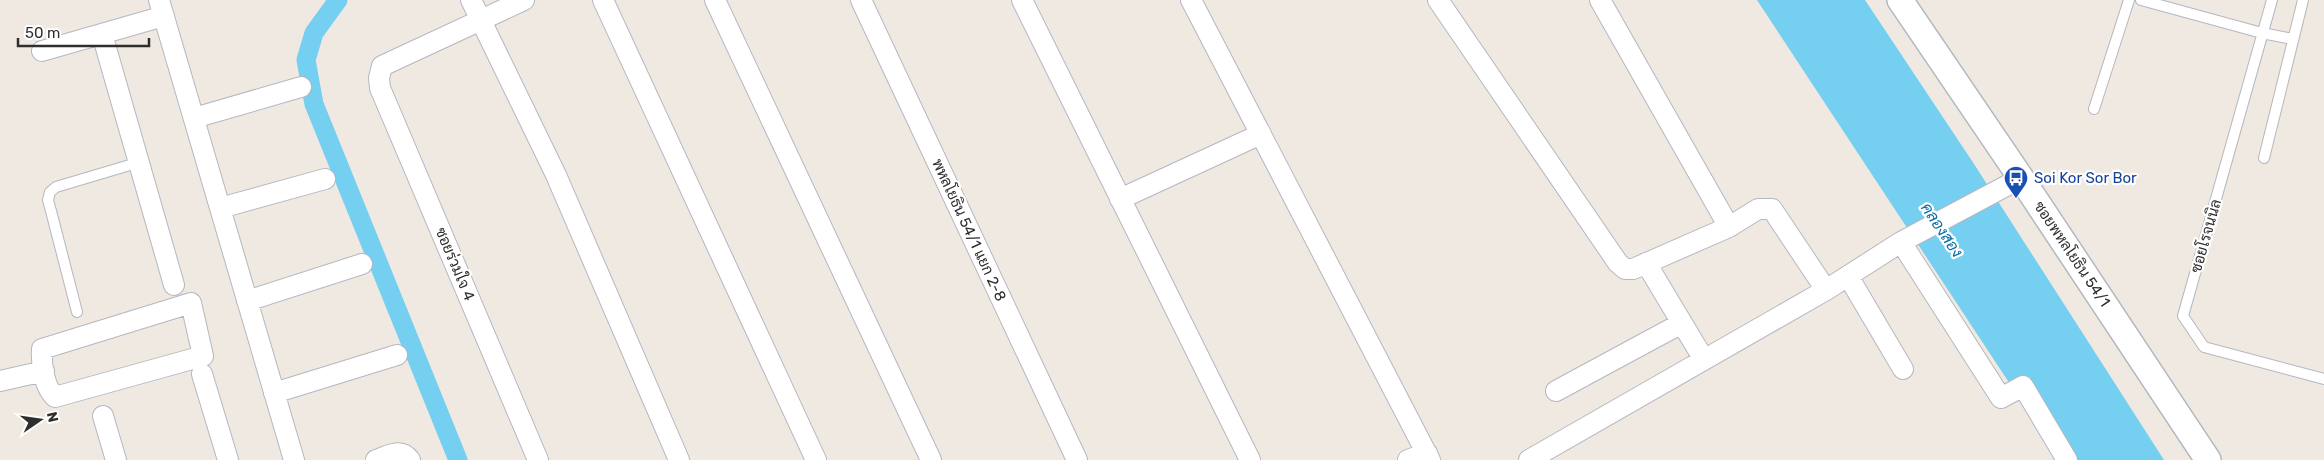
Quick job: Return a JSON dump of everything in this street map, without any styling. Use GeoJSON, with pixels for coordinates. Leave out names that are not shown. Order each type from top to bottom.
{"type":"FeatureCollection","features":[{"type":"Feature","properties":{"kind":"street"},"geometry":{"type":"LineString","coordinates":[[471,0],[556,175],[679,460]]}},
{"type":"Feature","properties":{"kind":"street"},"geometry":{"type":"LineString","coordinates":[[481,20],[524,0]]}},
{"type":"Feature","properties":{"kind":"street"},"geometry":{"type":"LineString","coordinates":[[603,0],[816,460]]}},
{"type":"Feature","properties":{"kind":"street"},"geometry":{"type":"LineString","coordinates":[[715,0],[931,460]]}},
{"type":"Feature","properties":{"kind":"street","name":"พหลโยธิน 54/1 แยก 2-8"},"geometry":{"type":"LineString","coordinates":[[862,0],[1077,460]]}},
{"type":"Feature","properties":{"kind":"street"},"geometry":{"type":"LineString","coordinates":[[1022,0],[1250,460]]}},
{"type":"Feature","properties":{"kind":"street"},"geometry":{"type":"LineString","coordinates":[[1191,0],[1261,134],[1422,458]]}},
{"type":"Feature","properties":{"kind":"street"},"geometry":{"type":"LineString","coordinates":[[1438,0],[1610,254],[1625,269],[1633,269],[1729,227],[1758,209],[1772,208],[1826,290]]}},
{"type":"Feature","properties":{"kind":"street"},"geometry":{"type":"LineString","coordinates":[[1600,0],[1729,227]]}},
{"type":"Feature","properties":{"kind":"street","name":"ซอยพหลโยธิน 54/1"},"geometry":{"type":"LineString","coordinates":[[1900,0],[2011,183],[2208,460]]}},
{"type":"Feature","properties":{"kind":"street"},"geometry":{"type":"LineString","coordinates":[[42,52],[102,34],[161,8],[294,460]]}},
{"type":"Feature","properties":{"kind":"street","name":"ซอยร่วมใจ 4"},"geometry":{"type":"LineString","coordinates":[[481,20],[382,66],[379,78],[380,88],[538,460]]}},
{"type":"Feature","properties":{"kind":"street"},"geometry":{"type":"LineString","coordinates":[[102,34],[174,285]]}},
{"type":"Feature","properties":{"kind":"street"},"geometry":{"type":"LineString","coordinates":[[194,118],[301,87]]}},
{"type":"Feature","properties":{"kind":"street"},"geometry":{"type":"LineString","coordinates":[[1120,199],[1261,134]]}},
{"type":"Feature","properties":{"kind":"street"},"geometry":{"type":"LineString","coordinates":[[220,208],[325,179]]}},
{"type":"Feature","properties":{"kind":"street"},"geometry":{"type":"LineString","coordinates":[[1528,460],[1703,358],[1826,290],[1902,242],[2011,183]]}},
{"type":"Feature","properties":{"kind":"street"},"geometry":{"type":"LineString","coordinates":[[1902,242],[2001,398],[2023,386],[2067,460]]}},
{"type":"Feature","properties":{"kind":"street"},"geometry":{"type":"LineString","coordinates":[[1646,263],[1703,358]]}},
{"type":"Feature","properties":{"kind":"street"},"geometry":{"type":"LineString","coordinates":[[247,301],[362,264]]}},
{"type":"Feature","properties":{"kind":"street"},"geometry":{"type":"LineString","coordinates":[[1848,276],[1903,369]]}},
{"type":"Feature","properties":{"kind":"street"},"geometry":{"type":"LineString","coordinates":[[191,304],[202,356],[55,397],[50,392],[44,371],[42,350],[191,304]]}},
{"type":"Feature","properties":{"kind":"street"},"geometry":{"type":"LineString","coordinates":[[1556,391],[1682,322]]}},
{"type":"Feature","properties":{"kind":"street"},"geometry":{"type":"LineString","coordinates":[[274,393],[397,355]]}},
{"type":"Feature","properties":{"kind":"street"},"geometry":{"type":"LineString","coordinates":[[0,381],[44,371]]}},
{"type":"Feature","properties":{"kind":"street"},"geometry":{"type":"LineString","coordinates":[[202,374],[228,460]]}},
{"type":"Feature","properties":{"kind":"street"},"geometry":{"type":"LineString","coordinates":[[103,416],[116,460]]}},
{"type":"Feature","properties":{"kind":"street"},"geometry":{"type":"LineString","coordinates":[[376,460],[400,452],[410,460]]}},
{"type":"Feature","properties":{"kind":"lane"},"geometry":{"type":"LineString","coordinates":[[2094,109],[2128,0]]}},
{"type":"Feature","properties":{"kind":"lane"},"geometry":{"type":"LineString","coordinates":[[2141,0],[2262,33],[2293,39]]}},
{"type":"Feature","properties":{"kind":"lane","name":"ซอยโรจนนิล"},"geometry":{"type":"LineString","coordinates":[[2272,0],[2183,316],[2204,347],[2324,379]]}},
{"type":"Feature","properties":{"kind":"lane"},"geometry":{"type":"LineString","coordinates":[[2264,158],[2303,0]]}},
{"type":"Feature","properties":{"kind":"lane"},"geometry":{"type":"LineString","coordinates":[[77,312],[50,211],[48,200],[50,192],[56,187],[140,162]]}},
{"type":"Feature","properties":{"kind":"water","name":"คลองสอง"},"geometry":{"type":"Polygon","coordinates":[[[1757,0],[1865,0],[1974,164],[2164,460],[2060,460],[1757,0]]]}},
{"type":"Feature","properties":{"kind":"waterway"},"geometry":{"type":"LineString","coordinates":[[338,0],[314,33],[306,60],[314,104],[458,460]]}},
{"type":"Feature","properties":{"kind":"place","name":"Soi Kor Sor Bor"},"geometry":{"type":"Point","coordinates":[2016,199]}}]}
